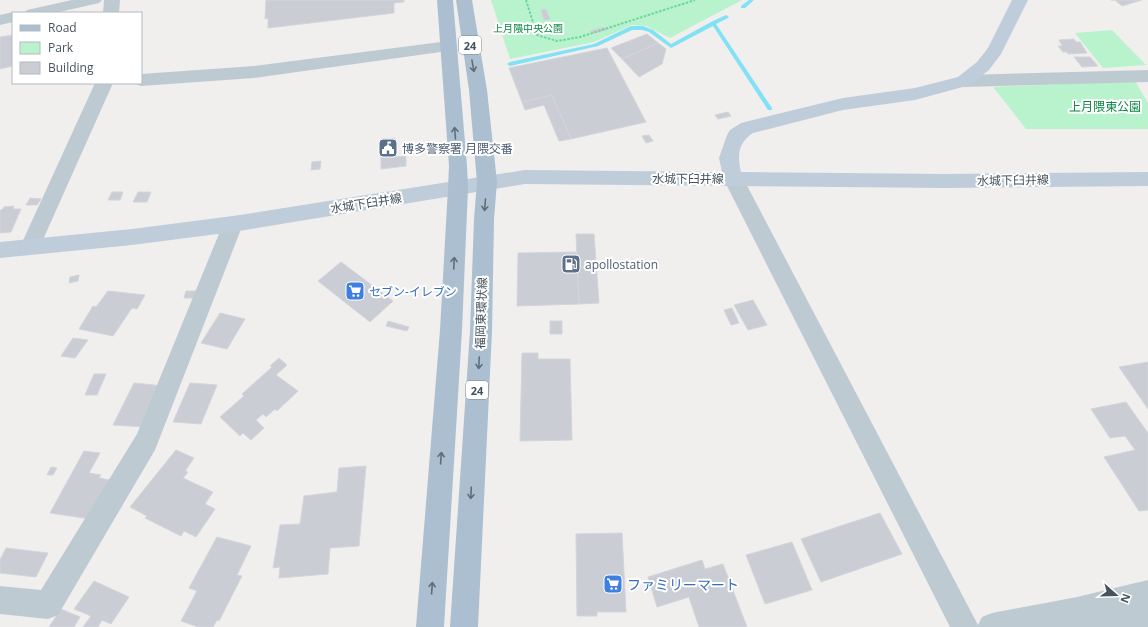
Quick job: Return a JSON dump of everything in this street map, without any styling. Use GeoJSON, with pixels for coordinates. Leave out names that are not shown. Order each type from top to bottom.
{"type":"FeatureCollection","features":[{"type":"Feature","properties":{"kind":"main road","name":"24"},"geometry":{"type":"LineString","coordinates":[[430,627],[450,338],[458,188],[458,166],[445,0]]}},
{"type":"Feature","properties":{"kind":"main road","name":"福岡東環状線"},"geometry":{"type":"LineString","coordinates":[[464,0],[478,90],[487,182],[484,219],[481,331],[464,627]]}},
{"type":"Feature","properties":{"kind":"main road","name":"水城下臼井線"},"geometry":{"type":"LineString","coordinates":[[733,178],[728,158],[736,135],[747,128],[843,104],[915,94],[964,81],[983,66],[995,50],[1020,0]]}},
{"type":"Feature","properties":{"kind":"main road","name":"水城下臼井線"},"geometry":{"type":"LineString","coordinates":[[2,252],[30,247],[132,237],[233,224],[525,177],[944,181],[1148,179]]}},
{"type":"Feature","properties":{"kind":"street"},"geometry":{"type":"LineString","coordinates":[[38,12],[94,0]]}},
{"type":"Feature","properties":{"kind":"street"},"geometry":{"type":"LineString","coordinates":[[111,12],[112,0]]}},
{"type":"Feature","properties":{"kind":"street"},"geometry":{"type":"LineString","coordinates":[[0,20],[12,17]]}},
{"type":"Feature","properties":{"kind":"street"},"geometry":{"type":"LineString","coordinates":[[142,80],[254,72],[449,46]]}},
{"type":"Feature","properties":{"kind":"street"},"geometry":{"type":"LineString","coordinates":[[964,81],[1148,76]]}},
{"type":"Feature","properties":{"kind":"street"},"geometry":{"type":"LineString","coordinates":[[30,247],[104,84]]}},
{"type":"Feature","properties":{"kind":"street"},"geometry":{"type":"LineString","coordinates":[[733,178],[965,627]]}},
{"type":"Feature","properties":{"kind":"street"},"geometry":{"type":"LineString","coordinates":[[0,600],[48,605],[146,442],[233,224]]}},
{"type":"Feature","properties":{"kind":"street"},"geometry":{"type":"LineString","coordinates":[[1084,619],[1148,594]]}},
{"type":"Feature","properties":{"kind":"street"},"geometry":{"type":"LineString","coordinates":[[992,627],[1148,615]]}},
{"type":"Feature","properties":{"kind":"path"},"geometry":{"type":"LineString","coordinates":[[526,0],[537,36],[556,41],[580,37],[696,0]]}},
{"type":"Feature","properties":{"kind":"green space","name":"上月隈中央公園"},"geometry":{"type":"Polygon","coordinates":[[[491,0],[742,0],[670,38],[646,26],[632,25],[594,42],[510,59],[491,0]]]}},
{"type":"Feature","properties":{"kind":"green space"},"geometry":{"type":"Polygon","coordinates":[[[1112,30],[1146,65],[1103,68],[1075,33],[1112,30]]]}},
{"type":"Feature","properties":{"kind":"green space","name":"上月隈東公園"},"geometry":{"type":"Polygon","coordinates":[[[1135,81],[1148,103],[1148,129],[1026,129],[993,87],[1135,81]]]}},
{"type":"Feature","properties":{"kind":"building"},"geometry":{"type":"Polygon","coordinates":[[[266,0],[404,0],[404,2],[394,3],[394,13],[268,28],[268,18],[265,19],[266,0]]]}},
{"type":"Feature","properties":{"kind":"building"},"geometry":{"type":"Polygon","coordinates":[[[1115,0],[1142,0],[1122,6],[1115,0]]]}},
{"type":"Feature","properties":{"kind":"building"},"geometry":{"type":"Polygon","coordinates":[[[546,9],[550,19],[544,20],[541,10],[546,9]]]}},
{"type":"Feature","properties":{"kind":"building"},"geometry":{"type":"Polygon","coordinates":[[[604,27],[607,30],[592,34],[590,31],[604,27]]]}},
{"type":"Feature","properties":{"kind":"building"},"geometry":{"type":"Polygon","coordinates":[[[647,34],[658,43],[622,59],[611,48],[647,34]]]}},
{"type":"Feature","properties":{"kind":"building"},"geometry":{"type":"Polygon","coordinates":[[[12,35],[12,66],[0,69],[0,37],[12,35]]]}},
{"type":"Feature","properties":{"kind":"building"},"geometry":{"type":"Polygon","coordinates":[[[1074,39],[1076,42],[1080,42],[1087,53],[1068,54],[1067,52],[1063,52],[1058,46],[1062,46],[1059,40],[1074,39]]]}},
{"type":"Feature","properties":{"kind":"building"},"geometry":{"type":"Polygon","coordinates":[[[658,43],[666,49],[662,64],[639,77],[622,59],[658,43]]]}},
{"type":"Feature","properties":{"kind":"building"},"geometry":{"type":"Polygon","coordinates":[[[607,48],[646,122],[571,139],[552,95],[522,102],[509,68],[607,48]]]}},
{"type":"Feature","properties":{"kind":"building"},"geometry":{"type":"Polygon","coordinates":[[[1074,57],[1090,57],[1098,66],[1082,67],[1074,57]]]}},
{"type":"Feature","properties":{"kind":"building"},"geometry":{"type":"Polygon","coordinates":[[[552,95],[571,139],[559,141],[544,105],[525,110],[522,102],[552,95]]]}},
{"type":"Feature","properties":{"kind":"building"},"geometry":{"type":"Polygon","coordinates":[[[728,112],[731,116],[718,119],[715,115],[728,112]]]}},
{"type":"Feature","properties":{"kind":"building"},"geometry":{"type":"Polygon","coordinates":[[[649,135],[653,141],[646,143],[642,136],[649,135]]]}},
{"type":"Feature","properties":{"kind":"building","name":"博多警察署 月隈交番"},"geometry":{"type":"Polygon","coordinates":[[[395,138],[396,157],[406,156],[406,166],[381,169],[381,139],[395,138]]]}},
{"type":"Feature","properties":{"kind":"building"},"geometry":{"type":"Polygon","coordinates":[[[321,161],[320,169],[311,170],[312,162],[321,161]]]}},
{"type":"Feature","properties":{"kind":"building"},"geometry":{"type":"Polygon","coordinates":[[[112,192],[123,192],[120,200],[108,200],[112,192]]]}},
{"type":"Feature","properties":{"kind":"building"},"geometry":{"type":"Polygon","coordinates":[[[138,192],[151,192],[147,202],[133,202],[138,192]]]}},
{"type":"Feature","properties":{"kind":"building"},"geometry":{"type":"Polygon","coordinates":[[[30,198],[41,199],[37,205],[26,205],[30,198]]]}},
{"type":"Feature","properties":{"kind":"building"},"geometry":{"type":"Polygon","coordinates":[[[14,206],[13,209],[21,209],[11,232],[0,233],[0,210],[4,207],[14,206]]]}},
{"type":"Feature","properties":{"kind":"building"},"geometry":{"type":"Polygon","coordinates":[[[576,234],[594,234],[599,303],[579,304],[576,234]]]}},
{"type":"Feature","properties":{"kind":"building"},"geometry":{"type":"Polygon","coordinates":[[[577,252],[579,304],[517,306],[518,253],[577,252]]]}},
{"type":"Feature","properties":{"kind":"building","name":"セブン-イレブン"},"geometry":{"type":"Polygon","coordinates":[[[341,262],[393,301],[370,322],[318,281],[341,262]]]}},
{"type":"Feature","properties":{"kind":"building"},"geometry":{"type":"Polygon","coordinates":[[[79,275],[78,281],[69,283],[70,277],[79,275]]]}},
{"type":"Feature","properties":{"kind":"building"},"geometry":{"type":"Polygon","coordinates":[[[108,291],[145,295],[137,309],[132,308],[113,336],[79,329],[93,306],[96,307],[108,291]]]}},
{"type":"Feature","properties":{"kind":"building"},"geometry":{"type":"Polygon","coordinates":[[[186,291],[196,291],[194,298],[184,298],[186,291]]]}},
{"type":"Feature","properties":{"kind":"building"},"geometry":{"type":"Polygon","coordinates":[[[753,300],[767,325],[748,330],[734,305],[753,300]]]}},
{"type":"Feature","properties":{"kind":"building"},"geometry":{"type":"Polygon","coordinates":[[[732,308],[739,323],[731,325],[724,310],[732,308]]]}},
{"type":"Feature","properties":{"kind":"building"},"geometry":{"type":"Polygon","coordinates":[[[220,313],[245,319],[227,349],[201,343],[220,313]]]}},
{"type":"Feature","properties":{"kind":"building"},"geometry":{"type":"Polygon","coordinates":[[[388,321],[409,327],[407,331],[386,326],[388,321]]]}},
{"type":"Feature","properties":{"kind":"building"},"geometry":{"type":"Polygon","coordinates":[[[550,321],[562,321],[562,334],[550,334],[550,321]]]}},
{"type":"Feature","properties":{"kind":"building"},"geometry":{"type":"Polygon","coordinates":[[[73,338],[88,340],[75,358],[61,356],[73,338]]]}},
{"type":"Feature","properties":{"kind":"building"},"geometry":{"type":"Polygon","coordinates":[[[522,353],[538,353],[538,359],[570,359],[572,440],[520,441],[522,353]]]}},
{"type":"Feature","properties":{"kind":"building"},"geometry":{"type":"Polygon","coordinates":[[[279,358],[287,365],[276,375],[298,391],[277,411],[275,409],[266,417],[263,414],[256,420],[264,428],[251,440],[243,433],[240,436],[220,417],[244,396],[242,394],[272,367],[270,366],[279,358]]]}},
{"type":"Feature","properties":{"kind":"building"},"geometry":{"type":"Polygon","coordinates":[[[1148,362],[1148,409],[1119,367],[1148,362]]]}},
{"type":"Feature","properties":{"kind":"building"},"geometry":{"type":"Polygon","coordinates":[[[94,374],[106,374],[97,395],[85,395],[94,374]]]}},
{"type":"Feature","properties":{"kind":"building"},"geometry":{"type":"Polygon","coordinates":[[[134,383],[164,386],[145,427],[113,425],[134,383]]]}},
{"type":"Feature","properties":{"kind":"building"},"geometry":{"type":"Polygon","coordinates":[[[190,383],[217,385],[201,424],[173,422],[190,383]]]}},
{"type":"Feature","properties":{"kind":"building"},"geometry":{"type":"Polygon","coordinates":[[[1126,402],[1148,433],[1148,510],[1139,511],[1104,457],[1135,450],[1125,436],[1110,438],[1091,409],[1126,402]]]}},
{"type":"Feature","properties":{"kind":"building"},"geometry":{"type":"Polygon","coordinates":[[[176,450],[194,458],[185,471],[188,472],[183,478],[213,492],[205,504],[215,509],[196,537],[184,531],[181,536],[145,518],[147,516],[130,507],[176,450]]]}},
{"type":"Feature","properties":{"kind":"building"},"geometry":{"type":"Polygon","coordinates":[[[84,451],[100,453],[89,473],[101,475],[99,478],[110,480],[97,520],[50,513],[84,451]]]}},
{"type":"Feature","properties":{"kind":"building"},"geometry":{"type":"Polygon","coordinates":[[[366,466],[359,546],[330,548],[328,574],[279,578],[280,567],[273,568],[280,525],[300,524],[304,496],[337,492],[339,468],[366,466]]]}},
{"type":"Feature","properties":{"kind":"building"},"geometry":{"type":"Polygon","coordinates":[[[51,467],[57,468],[53,475],[47,475],[51,467]]]}},
{"type":"Feature","properties":{"kind":"building"},"geometry":{"type":"Polygon","coordinates":[[[880,513],[902,554],[821,582],[801,539],[880,513]]]}},
{"type":"Feature","properties":{"kind":"building"},"geometry":{"type":"Polygon","coordinates":[[[622,533],[626,612],[597,612],[597,616],[577,616],[576,534],[622,533]]]}},
{"type":"Feature","properties":{"kind":"building"},"geometry":{"type":"Polygon","coordinates":[[[217,537],[251,546],[237,575],[242,576],[219,621],[217,620],[213,627],[198,627],[181,621],[197,591],[189,588],[217,537]]]}},
{"type":"Feature","properties":{"kind":"building"},"geometry":{"type":"Polygon","coordinates":[[[792,542],[812,590],[765,604],[746,555],[792,542]]]}},
{"type":"Feature","properties":{"kind":"building"},"geometry":{"type":"Polygon","coordinates":[[[6,548],[48,553],[36,577],[0,573],[0,560],[6,548]]]}},
{"type":"Feature","properties":{"kind":"building"},"geometry":{"type":"Polygon","coordinates":[[[702,560],[705,569],[723,564],[747,627],[699,627],[689,597],[657,607],[648,577],[702,560]]]}},
{"type":"Feature","properties":{"kind":"building"},"geometry":{"type":"Polygon","coordinates":[[[94,581],[129,597],[111,624],[102,620],[98,627],[83,627],[91,616],[74,609],[94,581]]]}},
{"type":"Feature","properties":{"kind":"building"},"geometry":{"type":"Polygon","coordinates":[[[61,609],[80,617],[74,627],[49,627],[61,609]]]}},
{"type":"Feature","properties":{"kind":"waterway"},"geometry":{"type":"LineString","coordinates":[[743,7],[752,0]]}},
{"type":"Feature","properties":{"kind":"waterway"},"geometry":{"type":"LineString","coordinates":[[713,24],[726,17]]}},
{"type":"Feature","properties":{"kind":"waterway"},"geometry":{"type":"LineString","coordinates":[[510,64],[596,45],[631,28],[643,28],[651,31],[671,46],[713,24]]}},
{"type":"Feature","properties":{"kind":"waterway"},"geometry":{"type":"LineString","coordinates":[[713,24],[770,109]]}},
{"type":"Feature","properties":{"kind":"place","name":"博多警察署 月隈交番"},"geometry":{"type":"Point","coordinates":[388,148]}},
{"type":"Feature","properties":{"kind":"place","name":"apollostation"},"geometry":{"type":"Point","coordinates":[571,264]}},
{"type":"Feature","properties":{"kind":"place","name":"セブン-イレブン"},"geometry":{"type":"Point","coordinates":[355,291]}},
{"type":"Feature","properties":{"kind":"place","name":"ファミリーマート"},"geometry":{"type":"Point","coordinates":[613,584]}}]}
